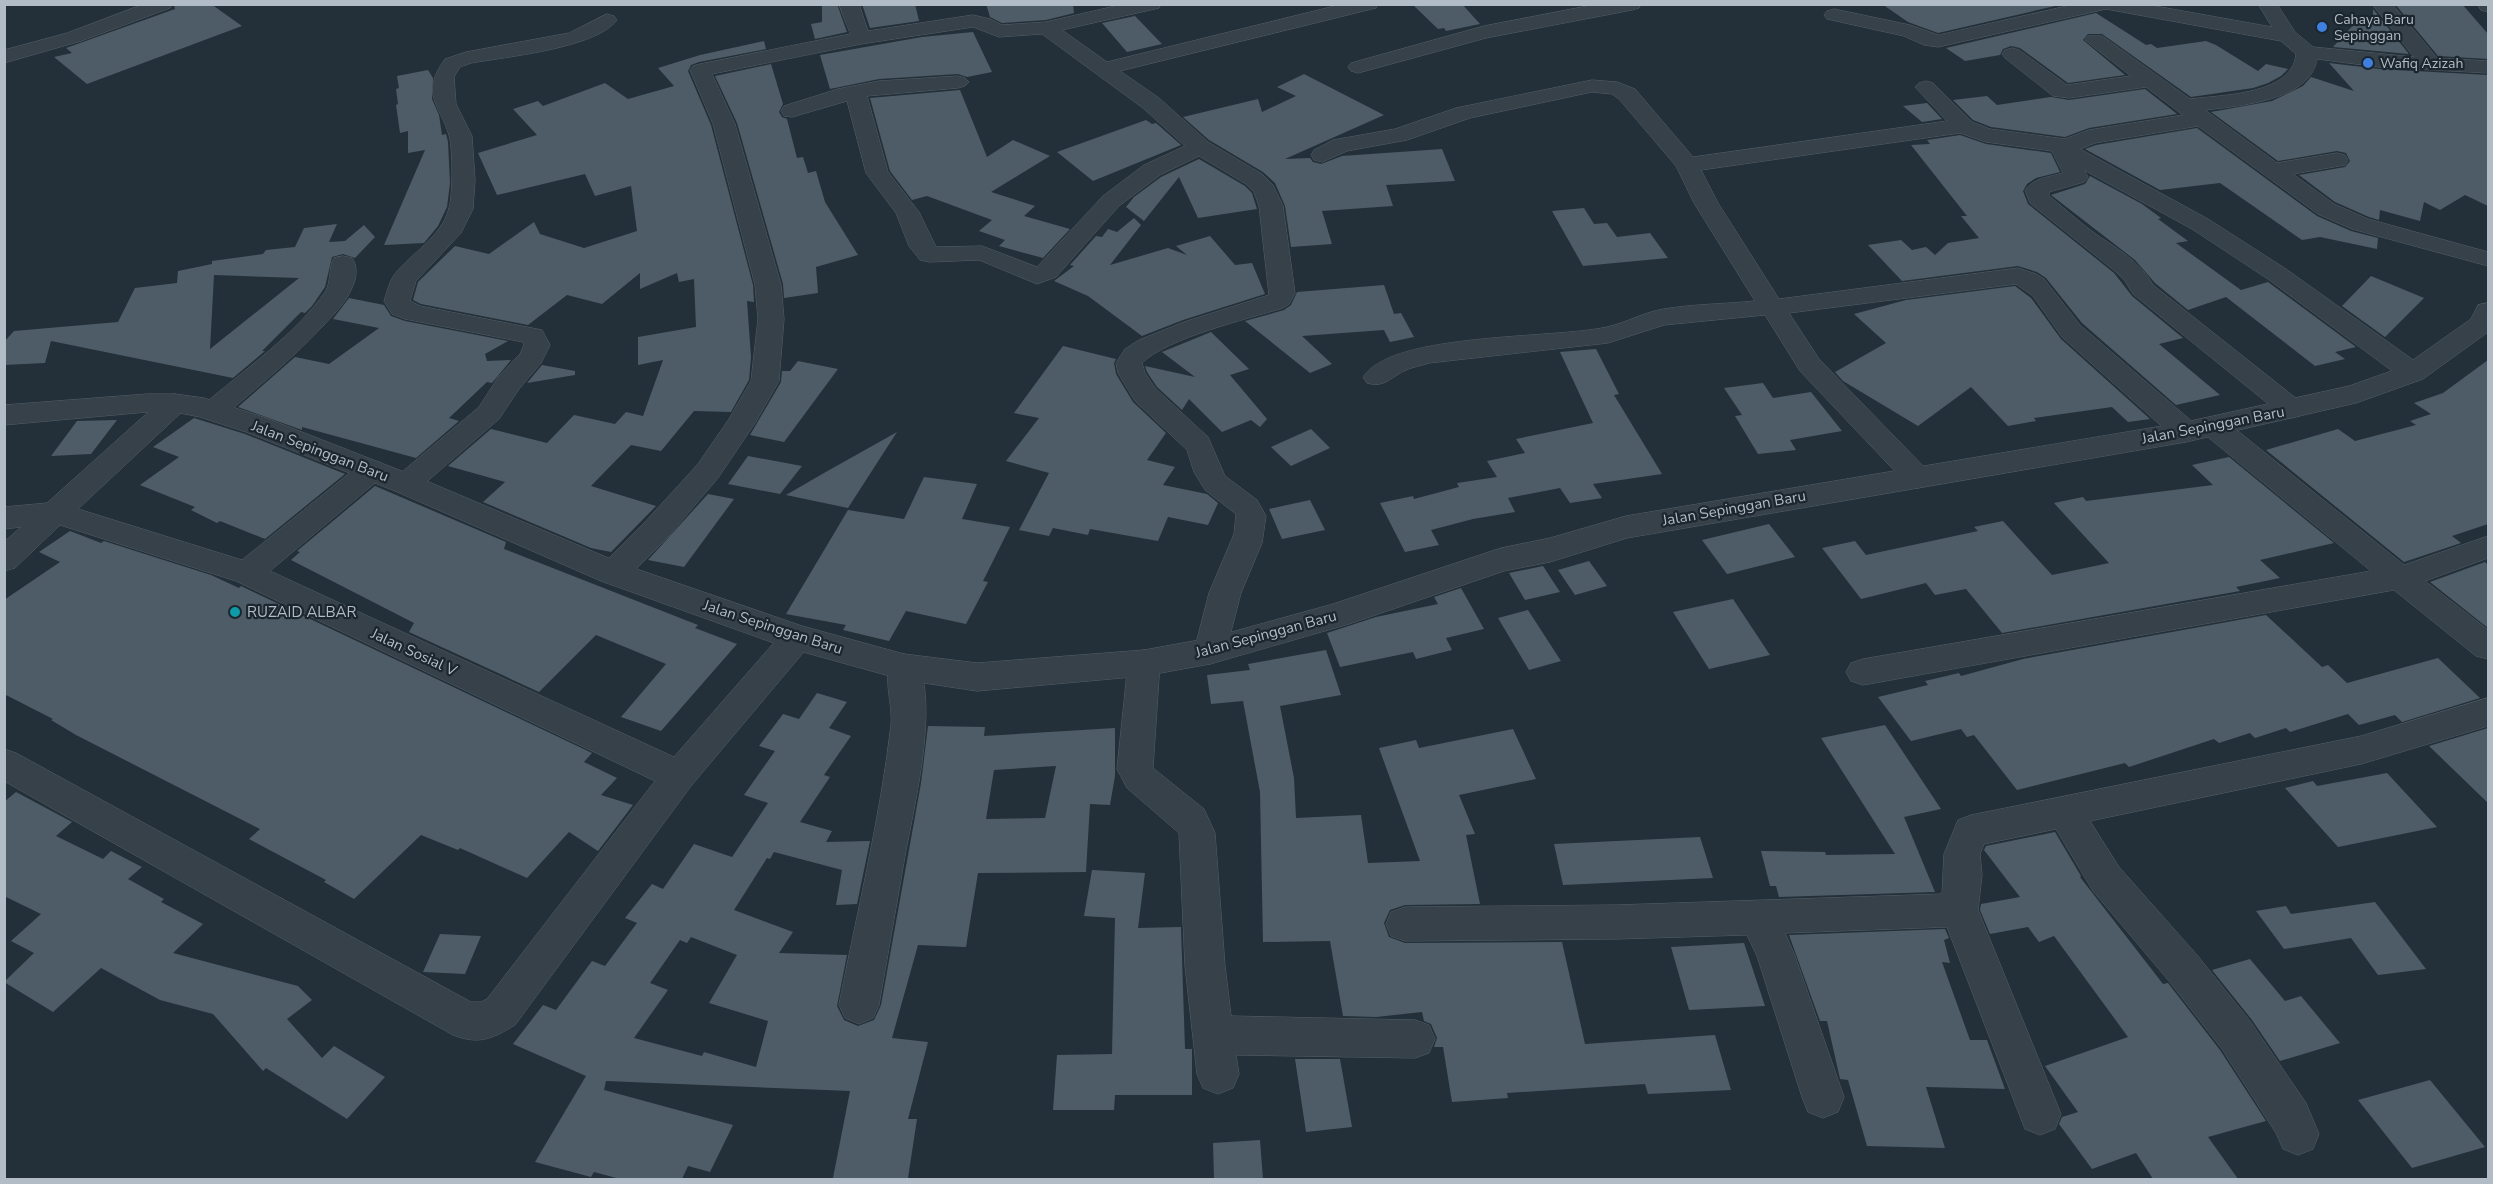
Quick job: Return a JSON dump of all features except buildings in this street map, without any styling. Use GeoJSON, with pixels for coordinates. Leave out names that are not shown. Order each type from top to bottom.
{"type":"FeatureCollection","features":[{"type":"Feature","properties":{"kind":"street"},"geometry":{"type":"LineString","coordinates":[[4,57],[74,37],[163,4]]}},
{"type":"Feature","properties":{"kind":"street"},"geometry":{"type":"LineString","coordinates":[[849,4],[861,38]]}},
{"type":"Feature","properties":{"kind":"street"},"geometry":{"type":"LineString","coordinates":[[612,573],[656,530],[708,471],[741,423],[765,381],[770,330],[768,285],[738,168],[724,124],[700,70],[861,38],[973,21],[999,31],[1046,28],[1152,4]]}},
{"type":"Feature","properties":{"kind":"street"},"geometry":{"type":"LineString","coordinates":[[1104,69],[1369,4]]}},
{"type":"Feature","properties":{"kind":"street"},"geometry":{"type":"LineString","coordinates":[[1358,67],[1565,10],[1632,4]]}},
{"type":"Feature","properties":{"kind":"street"},"geometry":{"type":"LineString","coordinates":[[1882,4],[1834,15],[1910,31],[1938,41],[2106,4],[2151,8],[2288,36]]}},
{"type":"Feature","properties":{"kind":"street"},"geometry":{"type":"LineString","coordinates":[[2267,4],[2288,36],[2307,52],[2488,67]]}},
{"type":"Feature","properties":{"kind":"street"},"geometry":{"type":"LineString","coordinates":[[2381,4],[2431,64]]}},
{"type":"Feature","properties":{"kind":"street"},"geometry":{"type":"LineString","coordinates":[[406,484],[489,413],[499,401],[506,387],[534,357],[537,345],[533,336],[414,313],[401,308],[397,301],[404,279],[452,228],[461,209],[463,154],[459,131],[447,112],[445,104],[444,77],[447,68],[452,63],[466,58],[573,38],[588,33],[607,20]]}},
{"type":"Feature","properties":{"kind":"street"},"geometry":{"type":"LineString","coordinates":[[1046,28],[1151,103],[1200,147],[1254,179],[1265,190],[1271,206],[1282,293],[1280,298],[1274,303],[1180,332],[1143,348],[1131,356],[1129,362],[1131,371],[1144,392],[1194,439],[1203,451],[1210,477],[1224,491],[1249,509],[1252,515],[1244,549],[1228,585],[1210,651]]}},
{"type":"Feature","properties":{"kind":"street"},"geometry":{"type":"LineString","coordinates":[[2095,40],[2326,209],[2360,224],[2488,259]]}},
{"type":"Feature","properties":{"kind":"street"},"geometry":{"type":"LineString","coordinates":[[2063,147],[2090,137],[2269,93],[2294,82],[2305,67],[2307,52]]}},
{"type":"Feature","properties":{"kind":"street"},"geometry":{"type":"LineString","coordinates":[[2012,54],[2061,91],[2069,92],[2150,80]]}},
{"type":"Feature","properties":{"kind":"street"},"geometry":{"type":"LineString","coordinates":[[792,111],[879,87],[958,82]]}},
{"type":"Feature","properties":{"kind":"street"},"geometry":{"type":"LineString","coordinates":[[1322,155],[1341,145],[1400,135],[1464,113],[1592,86],[1605,85],[1617,88],[1627,94],[1687,165],[1706,203],[1809,365],[1918,478]]}},
{"type":"Feature","properties":{"kind":"street"},"geometry":{"type":"LineString","coordinates":[[1926,87],[1962,126]]}},
{"type":"Feature","properties":{"kind":"street"},"geometry":{"type":"LineString","coordinates":[[855,92],[878,173],[907,212],[921,246],[929,255],[982,253],[1037,276],[1047,272],[1111,201],[1152,170],[1200,147]]}},
{"type":"Feature","properties":{"kind":"street"},"geometry":{"type":"LineString","coordinates":[[1687,165],[1962,126],[1997,137],[2063,147],[2200,224],[2277,274],[2413,374]]}},
{"type":"Feature","properties":{"kind":"street"},"geometry":{"type":"LineString","coordinates":[[2063,147],[2076,177],[2042,186],[2037,190],[2038,198],[2124,266],[2136,277],[2142,289],[2292,409]]}},
{"type":"Feature","properties":{"kind":"street"},"geometry":{"type":"LineString","coordinates":[[2273,170],[2337,160]]}},
{"type":"Feature","properties":{"kind":"street"},"geometry":{"type":"LineString","coordinates":[[213,411],[291,344],[321,313],[338,292],[344,275],[343,263]]}},
{"type":"Feature","properties":{"kind":"street"},"geometry":{"type":"LineString","coordinates":[[1377,377],[1396,364],[1426,355],[1608,335],[1627,330],[1643,321],[1664,317],[1774,308],[1968,284],[1998,278],[2026,278],[2038,286],[2059,319],[2071,331],[2488,647]]}},
{"type":"Feature","properties":{"kind":"street","name":"Jalan Sepinggan Baru"},"geometry":{"type":"LineString","coordinates":[[4,415],[175,403],[213,411],[256,425],[372,470],[612,573],[797,638],[904,667],[976,677],[1144,663],[1210,651],[1337,615],[1501,560],[1550,550],[1626,527],[2200,429],[2356,394],[2413,374],[2487,320]]}},
{"type":"Feature","properties":{"kind":"street"},"geometry":{"type":"LineString","coordinates":[[4,560],[175,403]]}},
{"type":"Feature","properties":{"kind":"street"},"geometry":{"type":"LineString","coordinates":[[247,573],[372,470]]}},
{"type":"Feature","properties":{"kind":"street","name":"Jalan Sosial V"},"geometry":{"type":"LineString","coordinates":[[4,518],[55,513],[247,573],[679,776]]}},
{"type":"Feature","properties":{"kind":"street"},"geometry":{"type":"LineString","coordinates":[[1863,672],[2400,579],[2488,547]]}},
{"type":"Feature","properties":{"kind":"street"},"geometry":{"type":"LineString","coordinates":[[11,775],[467,1021],[486,1021],[501,1012],[679,776],[797,638]]}},
{"type":"Feature","properties":{"kind":"street"},"geometry":{"type":"LineString","coordinates":[[1144,663],[1135,769],[1139,778],[1191,820],[1197,832],[1205,966],[1218,1074]]}},
{"type":"Feature","properties":{"kind":"street"},"geometry":{"type":"LineString","coordinates":[[859,1005],[904,760],[909,712],[904,667]]}},
{"type":"Feature","properties":{"kind":"street"},"geometry":{"type":"LineString","coordinates":[[2040,1114],[1959,910],[1963,875],[1962,854],[1971,831],[2361,750],[2488,712]]}},
{"type":"Feature","properties":{"kind":"street"},"geometry":{"type":"LineString","coordinates":[[2065,812],[2106,879],[2183,968],[2236,1035],[2291,1118],[2298,1134]]}},
{"type":"Feature","properties":{"kind":"street"},"geometry":{"type":"LineString","coordinates":[[1405,924],[1616,922],[1959,910]]}},
{"type":"Feature","properties":{"kind":"street"},"geometry":{"type":"LineString","coordinates":[[1759,917],[1776,956],[1823,1097]]}},
{"type":"Feature","properties":{"kind":"street"},"geometry":{"type":"LineString","coordinates":[[1213,1035],[1415,1039]]}},
{"type":"Feature","properties":{"kind":"place","name":"Cahaya Baru Sepinggan"},"geometry":{"type":"Point","coordinates":[2322,27]}},
{"type":"Feature","properties":{"kind":"place","name":"Wafiq Azizah"},"geometry":{"type":"Point","coordinates":[2368,63]}},
{"type":"Feature","properties":{"kind":"place","name":"RUZAID ALBAR"},"geometry":{"type":"Point","coordinates":[235,612]}}]}
